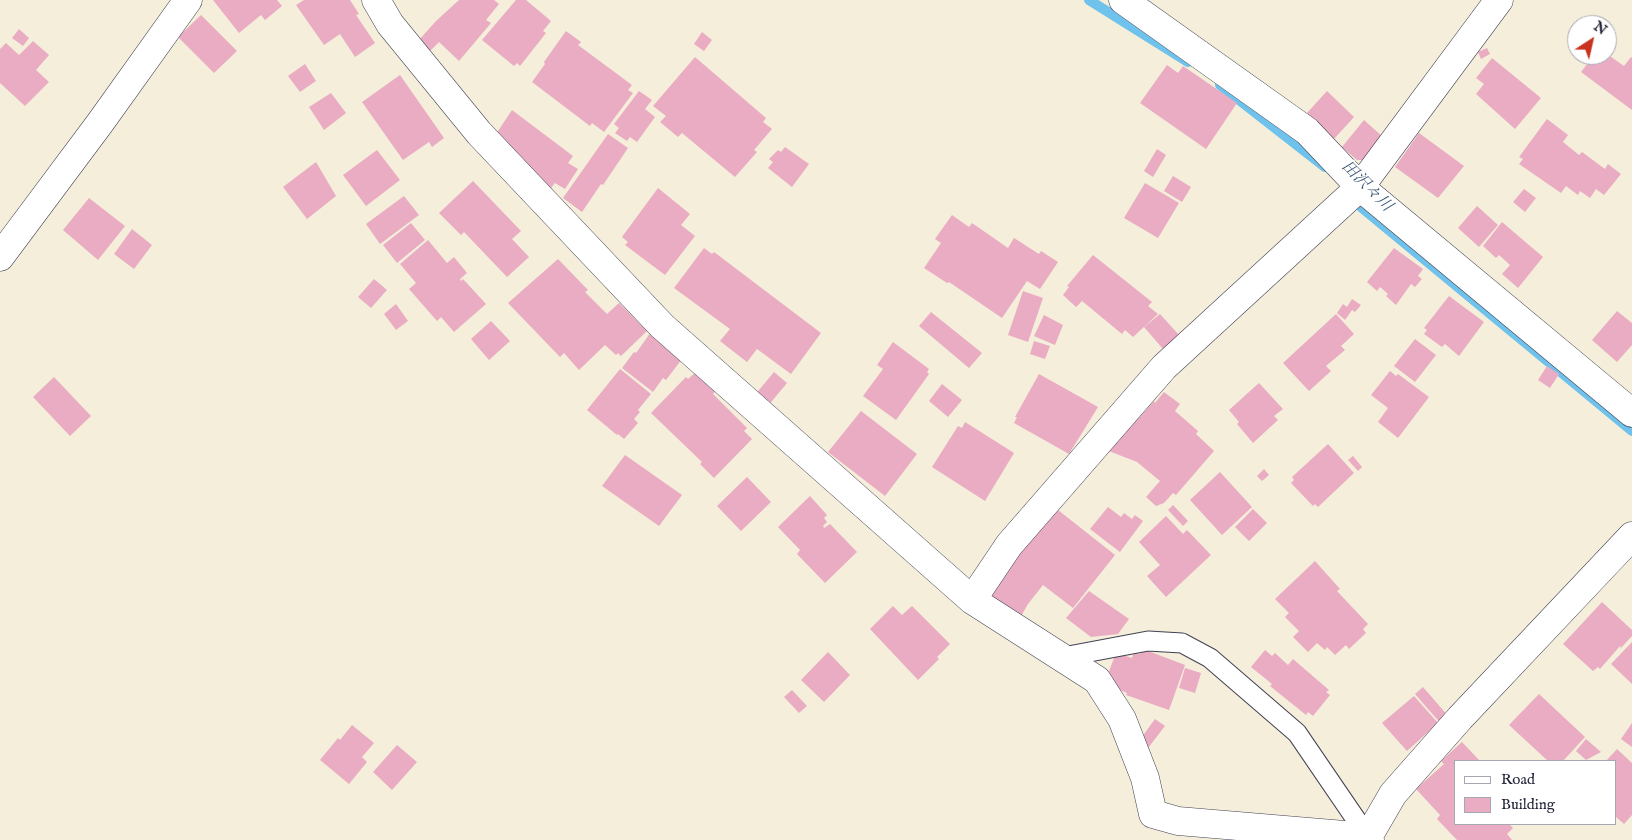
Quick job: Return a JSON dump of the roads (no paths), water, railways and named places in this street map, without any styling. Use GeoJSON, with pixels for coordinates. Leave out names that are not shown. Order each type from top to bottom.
{"type":"FeatureCollection","features":[{"type":"Feature","properties":{"kind":"street"},"geometry":{"type":"LineString","coordinates":[[0,257],[100,123],[188,0]]}},
{"type":"Feature","properties":{"kind":"street"},"geometry":{"type":"LineString","coordinates":[[376,0],[390,24],[479,133],[662,326],[972,600],[1097,680],[1122,718],[1145,778],[1153,814],[1178,821],[1369,839],[1393,794],[1460,718],[1632,536]]}},
{"type":"Feature","properties":{"kind":"street"},"geometry":{"type":"LineString","coordinates":[[1123,0],[1306,131],[1359,188],[1632,413]]}},
{"type":"Feature","properties":{"kind":"street"},"geometry":{"type":"LineString","coordinates":[[972,600],[1009,545],[1164,367],[1359,188],[1498,0]]}},
{"type":"Feature","properties":{"kind":"lane"},"geometry":{"type":"LineString","coordinates":[[1063,657],[1148,641],[1182,644],[1210,658],[1297,733],[1369,839]]}},
{"type":"Feature","properties":{"kind":"waterway","name":"田沢々川"},"geometry":{"type":"LineString","coordinates":[[1089,0],[1188,62]]}},
{"type":"Feature","properties":{"kind":"waterway","name":"田沢々川"},"geometry":{"type":"LineString","coordinates":[[1220,85],[1325,167]]}},
{"type":"Feature","properties":{"kind":"waterway","name":"田沢々川"},"geometry":{"type":"LineString","coordinates":[[1352,195],[1362,208],[1632,431]]}}]}
